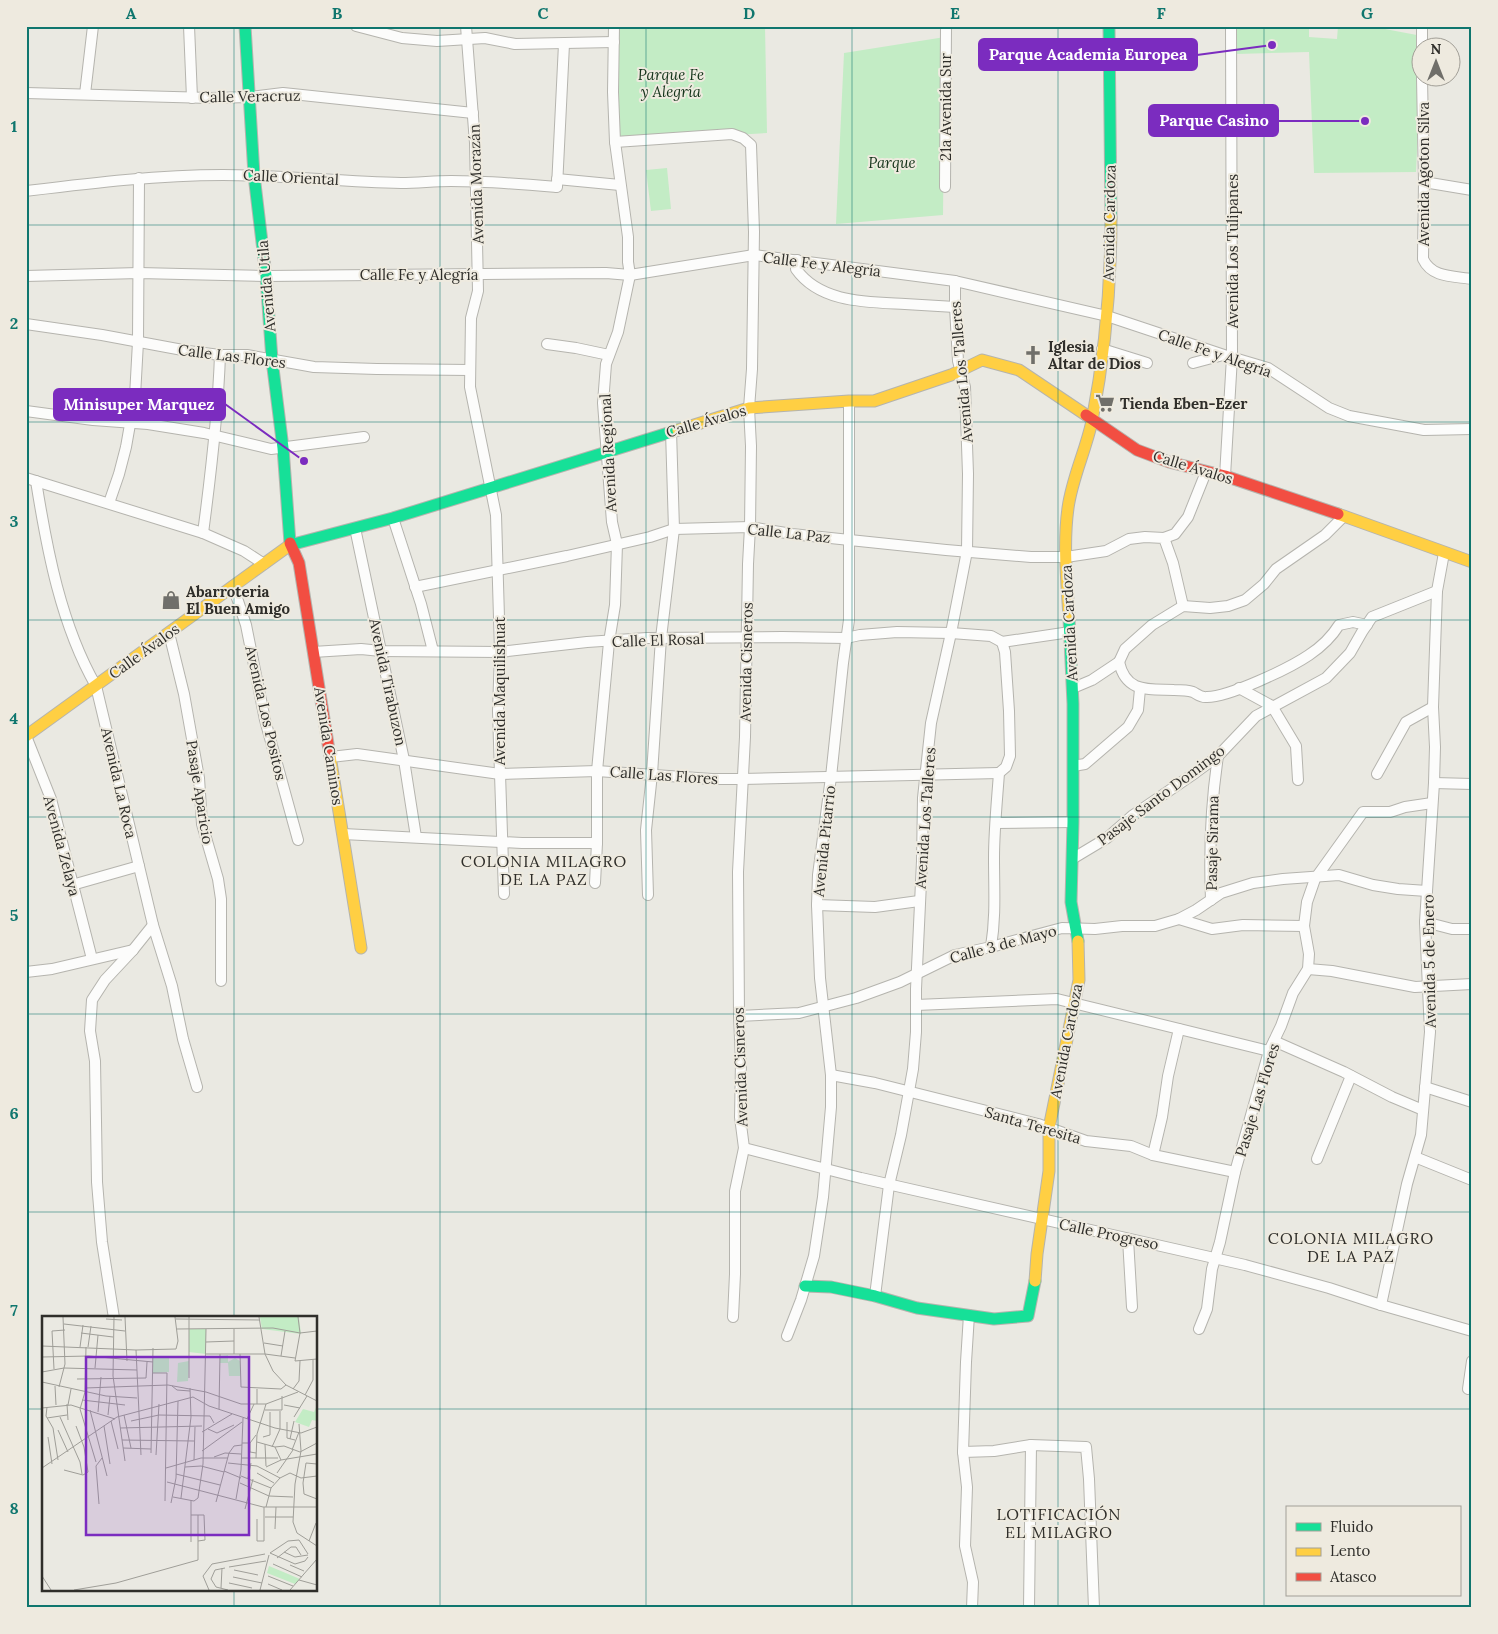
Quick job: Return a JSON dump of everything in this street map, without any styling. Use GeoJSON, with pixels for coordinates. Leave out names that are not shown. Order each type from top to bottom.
{"type":"FeatureCollection","features":[{"type":"Feature","properties":{"kind":"street"},"geometry":{"type":"LineString","coordinates":[[85,94],[93,26]]}},
{"type":"Feature","properties":{"kind":"street"},"geometry":{"type":"LineString","coordinates":[[190,26],[192,98]]}},
{"type":"Feature","properties":{"kind":"street","name":"Avenida Utila"},"geometry":{"type":"LineString","coordinates":[[245,26],[254,175],[266,276],[272,360],[283,448],[290,546]]}},
{"type":"Feature","properties":{"kind":"street"},"geometry":{"type":"LineString","coordinates":[[356,26],[374,29],[402,38],[419,40],[437,41],[485,38],[515,44],[614,42]]}},
{"type":"Feature","properties":{"kind":"street","name":"Avenida Morazán"},"geometry":{"type":"LineString","coordinates":[[466,26],[473,113],[478,274],[478,291],[471,318],[470,387],[491,489]]}},
{"type":"Feature","properties":{"kind":"street","name":"Avenida Regional"},"geometry":{"type":"LineString","coordinates":[[595,883],[597,770],[609,642],[615,605],[617,544],[612,522],[603,403],[606,364],[618,332],[630,276],[628,237],[615,142],[613,92],[614,26]]}},
{"type":"Feature","properties":{"kind":"street","name":"21a Avenida Sur"},"geometry":{"type":"LineString","coordinates":[[944,187],[946,26]]}},
{"type":"Feature","properties":{"kind":"street","name":"Avenida Cardoza"},"geometry":{"type":"LineString","coordinates":[[969,1315],[994,1319],[1028,1316],[1034,1289],[1049,1171],[1049,1128],[1079,980],[1078,944],[1071,902],[1073,822],[1072,688],[1066,557],[1068,507],[1092,419],[1107,316],[1111,257],[1109,26]]}},
{"type":"Feature","properties":{"kind":"street","name":"Avenida Los Tulipanes"},"geometry":{"type":"LineString","coordinates":[[1225,476],[1232,26]]}},
{"type":"Feature","properties":{"kind":"street"},"geometry":{"type":"LineString","coordinates":[[557,183],[564,44]]}},
{"type":"Feature","properties":{"kind":"street","name":"Avenida Agoton Silva"},"geometry":{"type":"LineString","coordinates":[[1422,88],[1423,259],[1427,268],[1439,274],[1472,279]]}},
{"type":"Feature","properties":{"kind":"street","name":"Calle Veracruz"},"geometry":{"type":"LineString","coordinates":[[26,93],[192,98],[250,97],[283,93],[473,113]]}},
{"type":"Feature","properties":{"kind":"street","name":"Avenida Cisneros"},"geometry":{"type":"LineString","coordinates":[[615,142],[732,134],[743,138],[751,145],[754,255],[752,370],[749,408],[751,446],[750,527],[745,737],[738,872],[740,1118],[744,1148],[735,1191],[733,1317]]}},
{"type":"Feature","properties":{"kind":"street","name":"Calle Oriental"},"geometry":{"type":"LineString","coordinates":[[26,191],[172,175],[254,175],[401,183],[476,182],[620,185]]}},
{"type":"Feature","properties":{"kind":"street"},"geometry":{"type":"LineString","coordinates":[[108,503],[119,474],[126,447],[135,396],[138,342],[139,178]]}},
{"type":"Feature","properties":{"kind":"street"},"geometry":{"type":"LineString","coordinates":[[1424,182],[1472,190]]}},
{"type":"Feature","properties":{"kind":"street","name":"Calle Fe y Alegría"},"geometry":{"type":"LineString","coordinates":[[26,276],[139,273],[266,276],[606,273],[630,276],[754,255],[955,281],[1107,316],[1268,368],[1329,408],[1349,416],[1424,430],[1472,429]]}},
{"type":"Feature","properties":{"kind":"street"},"geometry":{"type":"LineString","coordinates":[[797,260],[796,269],[803,280],[835,296],[857,302],[878,304],[954,307]]}},
{"type":"Feature","properties":{"kind":"street","name":"Avenida Los Talleres"},"geometry":{"type":"LineString","coordinates":[[874,1296],[889,1185],[901,1135],[913,1069],[916,1032],[916,974],[922,861],[923,798],[931,723],[967,551],[968,474],[965,387],[958,360],[954,307],[955,281]]}},
{"type":"Feature","properties":{"kind":"street","name":"Calle Las Flores"},"geometry":{"type":"LineString","coordinates":[[26,324],[102,335],[188,351],[247,354],[314,367],[470,370]]}},
{"type":"Feature","properties":{"kind":"street"},"geometry":{"type":"LineString","coordinates":[[547,344],[609,355]]}},
{"type":"Feature","properties":{"kind":"street"},"geometry":{"type":"LineString","coordinates":[[1102,350],[1147,363]]}},
{"type":"Feature","properties":{"kind":"street"},"geometry":{"type":"LineString","coordinates":[[203,533],[215,436],[220,354]]}},
{"type":"Feature","properties":{"kind":"street"},"geometry":{"type":"LineString","coordinates":[[1193,363],[1228,356]]}},
{"type":"Feature","properties":{"kind":"street","name":"Calle Ávalos"},"geometry":{"type":"LineString","coordinates":[[26,736],[290,546],[491,489],[749,408],[874,401],[951,375],[982,360],[1019,370],[1137,450],[1170,462],[1225,476],[1472,562]]}},
{"type":"Feature","properties":{"kind":"street","name":"Avenida Pitarrio"},"geometry":{"type":"LineString","coordinates":[[787,1336],[814,1256],[831,1107],[831,1075],[823,1006],[817,905],[818,875],[849,620],[849,401]]}},
{"type":"Feature","properties":{"kind":"street"},"geometry":{"type":"LineString","coordinates":[[26,411],[93,420],[148,424],[215,436],[271,449],[364,437]]}},
{"type":"Feature","properties":{"kind":"street"},"geometry":{"type":"LineString","coordinates":[[648,895],[646,830],[652,774],[661,638],[674,529],[671,431]]}},
{"type":"Feature","properties":{"kind":"street"},"geometry":{"type":"LineString","coordinates":[[1183,606],[1166,542],[1188,517],[1206,472]]}},
{"type":"Feature","properties":{"kind":"street"},"geometry":{"type":"LineString","coordinates":[[31,480],[203,533],[244,550],[264,564]]}},
{"type":"Feature","properties":{"kind":"street","name":"Avenida La Roca"},"geometry":{"type":"LineString","coordinates":[[31,480],[48,553],[74,641],[84,667],[96,686],[138,866],[153,925],[172,986],[183,1039],[197,1087]]}},
{"type":"Feature","properties":{"kind":"street","name":"Avenida Maquilishuat"},"geometry":{"type":"LineString","coordinates":[[491,489],[496,515],[498,571],[500,652],[498,711],[504,894]]}},
{"type":"Feature","properties":{"kind":"street"},"geometry":{"type":"LineString","coordinates":[[1072,688],[1092,680],[1119,662],[1125,649],[1152,625],[1183,606],[1210,608],[1228,606],[1245,600],[1264,584],[1276,569],[1325,535],[1344,516]]}},
{"type":"Feature","properties":{"kind":"street"},"geometry":{"type":"LineString","coordinates":[[393,518],[433,651]]}},
{"type":"Feature","properties":{"kind":"street","name":"Calle La Paz"},"geometry":{"type":"LineString","coordinates":[[415,587],[498,571],[674,529],[703,527],[750,527],[792,534],[1031,557],[1066,557],[1106,551],[1117,544],[1145,536],[1166,542]]}},
{"type":"Feature","properties":{"kind":"street","name":"Avenida Tirabuzon"},"geometry":{"type":"LineString","coordinates":[[355,528],[404,760],[416,837]]}},
{"type":"Feature","properties":{"kind":"street","name":"Avenida Caminos"},"geometry":{"type":"LineString","coordinates":[[290,546],[299,563],[361,948]]}},
{"type":"Feature","properties":{"kind":"street","name":"Avenida 5 de Enero"},"geometry":{"type":"LineString","coordinates":[[1381,1305],[1407,1184],[1421,1135],[1430,1032],[1424,922],[1434,783],[1433,707],[1437,592],[1444,553]]}},
{"type":"Feature","properties":{"kind":"street","name":"Avenida Los Positos"},"geometry":{"type":"LineString","coordinates":[[233,586],[246,625],[265,720],[298,840]]}},
{"type":"Feature","properties":{"kind":"street","name":"Pasaje Santo Domingo"},"geometry":{"type":"LineString","coordinates":[[1072,859],[1107,838],[1132,816],[1218,756],[1256,716],[1326,678],[1350,653],[1372,617],[1437,592]]}},
{"type":"Feature","properties":{"kind":"street"},"geometry":{"type":"LineString","coordinates":[[1119,662],[1126,680],[1140,689],[1191,691],[1204,698],[1239,688],[1309,656],[1333,635],[1339,626],[1353,622],[1367,625]]}},
{"type":"Feature","properties":{"kind":"street","name":"Calle El Rosal"},"geometry":{"type":"LineString","coordinates":[[313,652],[361,649],[500,652],[587,642],[661,638],[846,638],[897,632],[992,636],[1002,642]]}},
{"type":"Feature","properties":{"kind":"street"},"geometry":{"type":"LineString","coordinates":[[991,947],[996,895],[994,857],[999,773],[1006,767],[1010,756],[1009,701],[1005,652],[1002,642],[1070,632]]}},
{"type":"Feature","properties":{"kind":"street","name":"Pasaje Aparicio"},"geometry":{"type":"LineString","coordinates":[[169,633],[184,694],[200,778],[202,824],[218,878],[221,899],[221,981]]}},
{"type":"Feature","properties":{"kind":"street"},"geometry":{"type":"LineString","coordinates":[[1239,688],[1272,706],[1296,746],[1298,780]]}},
{"type":"Feature","properties":{"kind":"street"},"geometry":{"type":"LineString","coordinates":[[1073,766],[1085,764],[1128,727],[1138,710],[1140,689]]}},
{"type":"Feature","properties":{"kind":"street"},"geometry":{"type":"LineString","coordinates":[[1377,774],[1406,722],[1433,707]]}},
{"type":"Feature","properties":{"kind":"street","name":"Avenida Zelaya"},"geometry":{"type":"LineString","coordinates":[[26,736],[52,799],[92,959]]}},
{"type":"Feature","properties":{"kind":"street","name":"Calle Las Flores"},"geometry":{"type":"LineString","coordinates":[[331,757],[356,754],[500,774],[597,770],[712,779],[742,779],[999,773]]}},
{"type":"Feature","properties":{"kind":"street","name":"Pasaje Sirama"},"geometry":{"type":"LineString","coordinates":[[1212,900],[1210,872],[1213,790],[1218,756]]}},
{"type":"Feature","properties":{"kind":"street"},"geometry":{"type":"LineString","coordinates":[[1434,783],[1472,784]]}},
{"type":"Feature","properties":{"kind":"street"},"geometry":{"type":"LineString","coordinates":[[1432,803],[1405,807],[1390,812],[1363,812],[1317,877],[1307,902],[1304,926],[1309,954],[1308,969],[1332,971],[1415,987],[1472,984]]}},
{"type":"Feature","properties":{"kind":"street"},"geometry":{"type":"LineString","coordinates":[[996,823],[1073,822]]}},
{"type":"Feature","properties":{"kind":"street"},"geometry":{"type":"LineString","coordinates":[[342,834],[502,842],[597,843]]}},
{"type":"Feature","properties":{"kind":"street"},"geometry":{"type":"LineString","coordinates":[[72,885],[138,866]]}},
{"type":"Feature","properties":{"kind":"street","name":"Calle 3 de Mayo"},"geometry":{"type":"LineString","coordinates":[[739,1016],[799,1012],[864,995],[900,982],[956,954],[991,947],[1062,928],[1155,926],[1179,919],[1221,893],[1253,884],[1282,879],[1339,875],[1398,890],[1427,891]]}},
{"type":"Feature","properties":{"kind":"street"},"geometry":{"type":"LineString","coordinates":[[817,905],[875,907],[919,901]]}},
{"type":"Feature","properties":{"kind":"street"},"geometry":{"type":"LineString","coordinates":[[1179,919],[1212,929],[1243,925],[1304,926]]}},
{"type":"Feature","properties":{"kind":"street"},"geometry":{"type":"LineString","coordinates":[[1424,922],[1452,929],[1472,929]]}},
{"type":"Feature","properties":{"kind":"street"},"geometry":{"type":"LineString","coordinates":[[114,1316],[102,1242],[98,1190],[95,1061],[90,1031],[92,1000],[105,980],[134,950],[153,925]]}},
{"type":"Feature","properties":{"kind":"street"},"geometry":{"type":"LineString","coordinates":[[26,972],[52,969],[134,950]]}},
{"type":"Feature","properties":{"kind":"street","name":"Pasaje Las Flores"},"geometry":{"type":"LineString","coordinates":[[1200,1329],[1207,1309],[1212,1269],[1235,1172],[1269,1051],[1293,992],[1308,969]]}},
{"type":"Feature","properties":{"kind":"street"},"geometry":{"type":"LineString","coordinates":[[916,1005],[1057,999],[1269,1051]]}},
{"type":"Feature","properties":{"kind":"street"},"geometry":{"type":"LineString","coordinates":[[1153,1155],[1179,1029]]}},
{"type":"Feature","properties":{"kind":"street"},"geometry":{"type":"LineString","coordinates":[[1274,1041],[1423,1110]]}},
{"type":"Feature","properties":{"kind":"street","name":"Santa Teresita"},"geometry":{"type":"LineString","coordinates":[[831,1075],[875,1083],[1038,1124],[1086,1141],[1131,1146],[1153,1155],[1235,1172]]}},
{"type":"Feature","properties":{"kind":"street"},"geometry":{"type":"LineString","coordinates":[[1317,1159],[1351,1076]]}},
{"type":"Feature","properties":{"kind":"street"},"geometry":{"type":"LineString","coordinates":[[1425,1087],[1472,1102]]}},
{"type":"Feature","properties":{"kind":"street","name":"Calle Progreso"},"geometry":{"type":"LineString","coordinates":[[744,1148],[889,1185],[1215,1258],[1297,1279],[1472,1331]]}},
{"type":"Feature","properties":{"kind":"street"},"geometry":{"type":"LineString","coordinates":[[1414,1157],[1472,1180]]}},
{"type":"Feature","properties":{"kind":"street"},"geometry":{"type":"LineString","coordinates":[[1128,1239],[1132,1308]]}},
{"type":"Feature","properties":{"kind":"street"},"geometry":{"type":"LineString","coordinates":[[805,1286],[831,1287],[917,1308],[969,1315],[963,1452],[967,1488],[965,1546],[973,1582],[972,1608]]}},
{"type":"Feature","properties":{"kind":"street"},"geometry":{"type":"LineString","coordinates":[[1468,1389],[1472,1361]]}},
{"type":"Feature","properties":{"kind":"street"},"geometry":{"type":"LineString","coordinates":[[963,1452],[994,1451],[1031,1445],[1086,1447],[1094,1608]]}},
{"type":"Feature","properties":{"kind":"street"},"geometry":{"type":"LineString","coordinates":[[1029,1608],[1031,1445]]}},
{"type":"Feature","properties":{"kind":"green space","name":"Parque Fe y Alegría"},"geometry":{"type":"Polygon","coordinates":[[[614,26],[765,26],[767,133],[615,142],[614,26]]]}},
{"type":"Feature","properties":{"kind":"green space"},"geometry":{"type":"Polygon","coordinates":[[[1236,26],[1309,26],[1309,37],[1337,39],[1338,26],[1353,26],[1354,28],[1384,26],[1385,29],[1422,36],[1422,38],[1410,38],[1410,88],[1420,88],[1416,172],[1314,173],[1309,52],[1236,54],[1236,26]]]}},
{"type":"Feature","properties":{"kind":"green space","name":"Parque"},"geometry":{"type":"Polygon","coordinates":[[[945,37],[943,215],[836,224],[844,53],[945,37]]]}},
{"type":"Feature","properties":{"kind":"green space"},"geometry":{"type":"Polygon","coordinates":[[[667,168],[671,209],[651,211],[646,170],[667,168]]]}},
{"type":"Feature","properties":{"kind":"traffic: fast"},"geometry":{"type":"LineString","coordinates":[[245,26],[254,175],[266,276],[272,360],[283,448],[290,543]]}},
{"type":"Feature","properties":{"kind":"traffic: fast"},"geometry":{"type":"LineString","coordinates":[[1109,26],[1111,218]]}},
{"type":"Feature","properties":{"kind":"traffic: fast"},"geometry":{"type":"LineString","coordinates":[[290,545],[393,518],[678,430]]}},
{"type":"Feature","properties":{"kind":"traffic: fast"},"geometry":{"type":"LineString","coordinates":[[1069,618],[1073,704],[1071,902],[1078,941]]}},
{"type":"Feature","properties":{"kind":"traffic: fast"},"geometry":{"type":"LineString","coordinates":[[805,1286],[831,1287],[875,1296],[917,1308],[994,1319],[1028,1316],[1035,1281]]}},
{"type":"Feature","properties":{"kind":"traffic: slow"},"geometry":{"type":"LineString","coordinates":[[1069,618],[1066,563],[1068,508],[1092,421],[1104,345],[1110,269],[1111,218]]}},
{"type":"Feature","properties":{"kind":"traffic: slow"},"geometry":{"type":"LineString","coordinates":[[678,430],[749,408],[874,401],[951,375],[982,360],[1019,370],[1086,415]]}},
{"type":"Feature","properties":{"kind":"traffic: slow"},"geometry":{"type":"LineString","coordinates":[[1338,514],[1472,562]]}},
{"type":"Feature","properties":{"kind":"traffic: slow"},"geometry":{"type":"LineString","coordinates":[[26,736],[290,545]]}},
{"type":"Feature","properties":{"kind":"traffic: slow"},"geometry":{"type":"LineString","coordinates":[[329,750],[361,948]]}},
{"type":"Feature","properties":{"kind":"traffic: slow"},"geometry":{"type":"LineString","coordinates":[[1035,1281],[1049,1171],[1049,1128],[1079,980],[1078,941]]}},
{"type":"Feature","properties":{"kind":"traffic: jam"},"geometry":{"type":"LineString","coordinates":[[1086,415],[1137,450],[1169,462],[1225,476],[1338,514]]}},
{"type":"Feature","properties":{"kind":"traffic: jam"},"geometry":{"type":"LineString","coordinates":[[290,543],[299,563],[329,750]]}},
{"type":"Feature","properties":{"kind":"place","name":"Parque Academia Europea"},"geometry":{"type":"Point","coordinates":[1272,45]}},
{"type":"Feature","properties":{"kind":"place","name":"Parque Casino"},"geometry":{"type":"Point","coordinates":[1365,121]}},
{"type":"Feature","properties":{"kind":"place","name":"Iglesia Altar de Dios"},"geometry":{"type":"Point","coordinates":[1033,355]}},
{"type":"Feature","properties":{"kind":"place","name":"Tienda Eben-Ezer"},"geometry":{"type":"Point","coordinates":[1105,403]}},
{"type":"Feature","properties":{"kind":"place","name":"Minisuper Marquez"},"geometry":{"type":"Point","coordinates":[304,461]}},
{"type":"Feature","properties":{"kind":"place","name":"Abarroteria El Buen Amigo"},"geometry":{"type":"Point","coordinates":[171,600]}},
{"type":"Feature","properties":{"kind":"district","name":"COLONIA MILAGRO DE LA PAZ"},"geometry":{"type":"Point","coordinates":[544,870]}},
{"type":"Feature","properties":{"kind":"district","name":"COLONIA MILAGRO DE LA PAZ"},"geometry":{"type":"Point","coordinates":[1351,1247]}},
{"type":"Feature","properties":{"kind":"district","name":"LOTIFICACIÓN EL MILAGRO"},"geometry":{"type":"Point","coordinates":[1059,1523]}}]}
